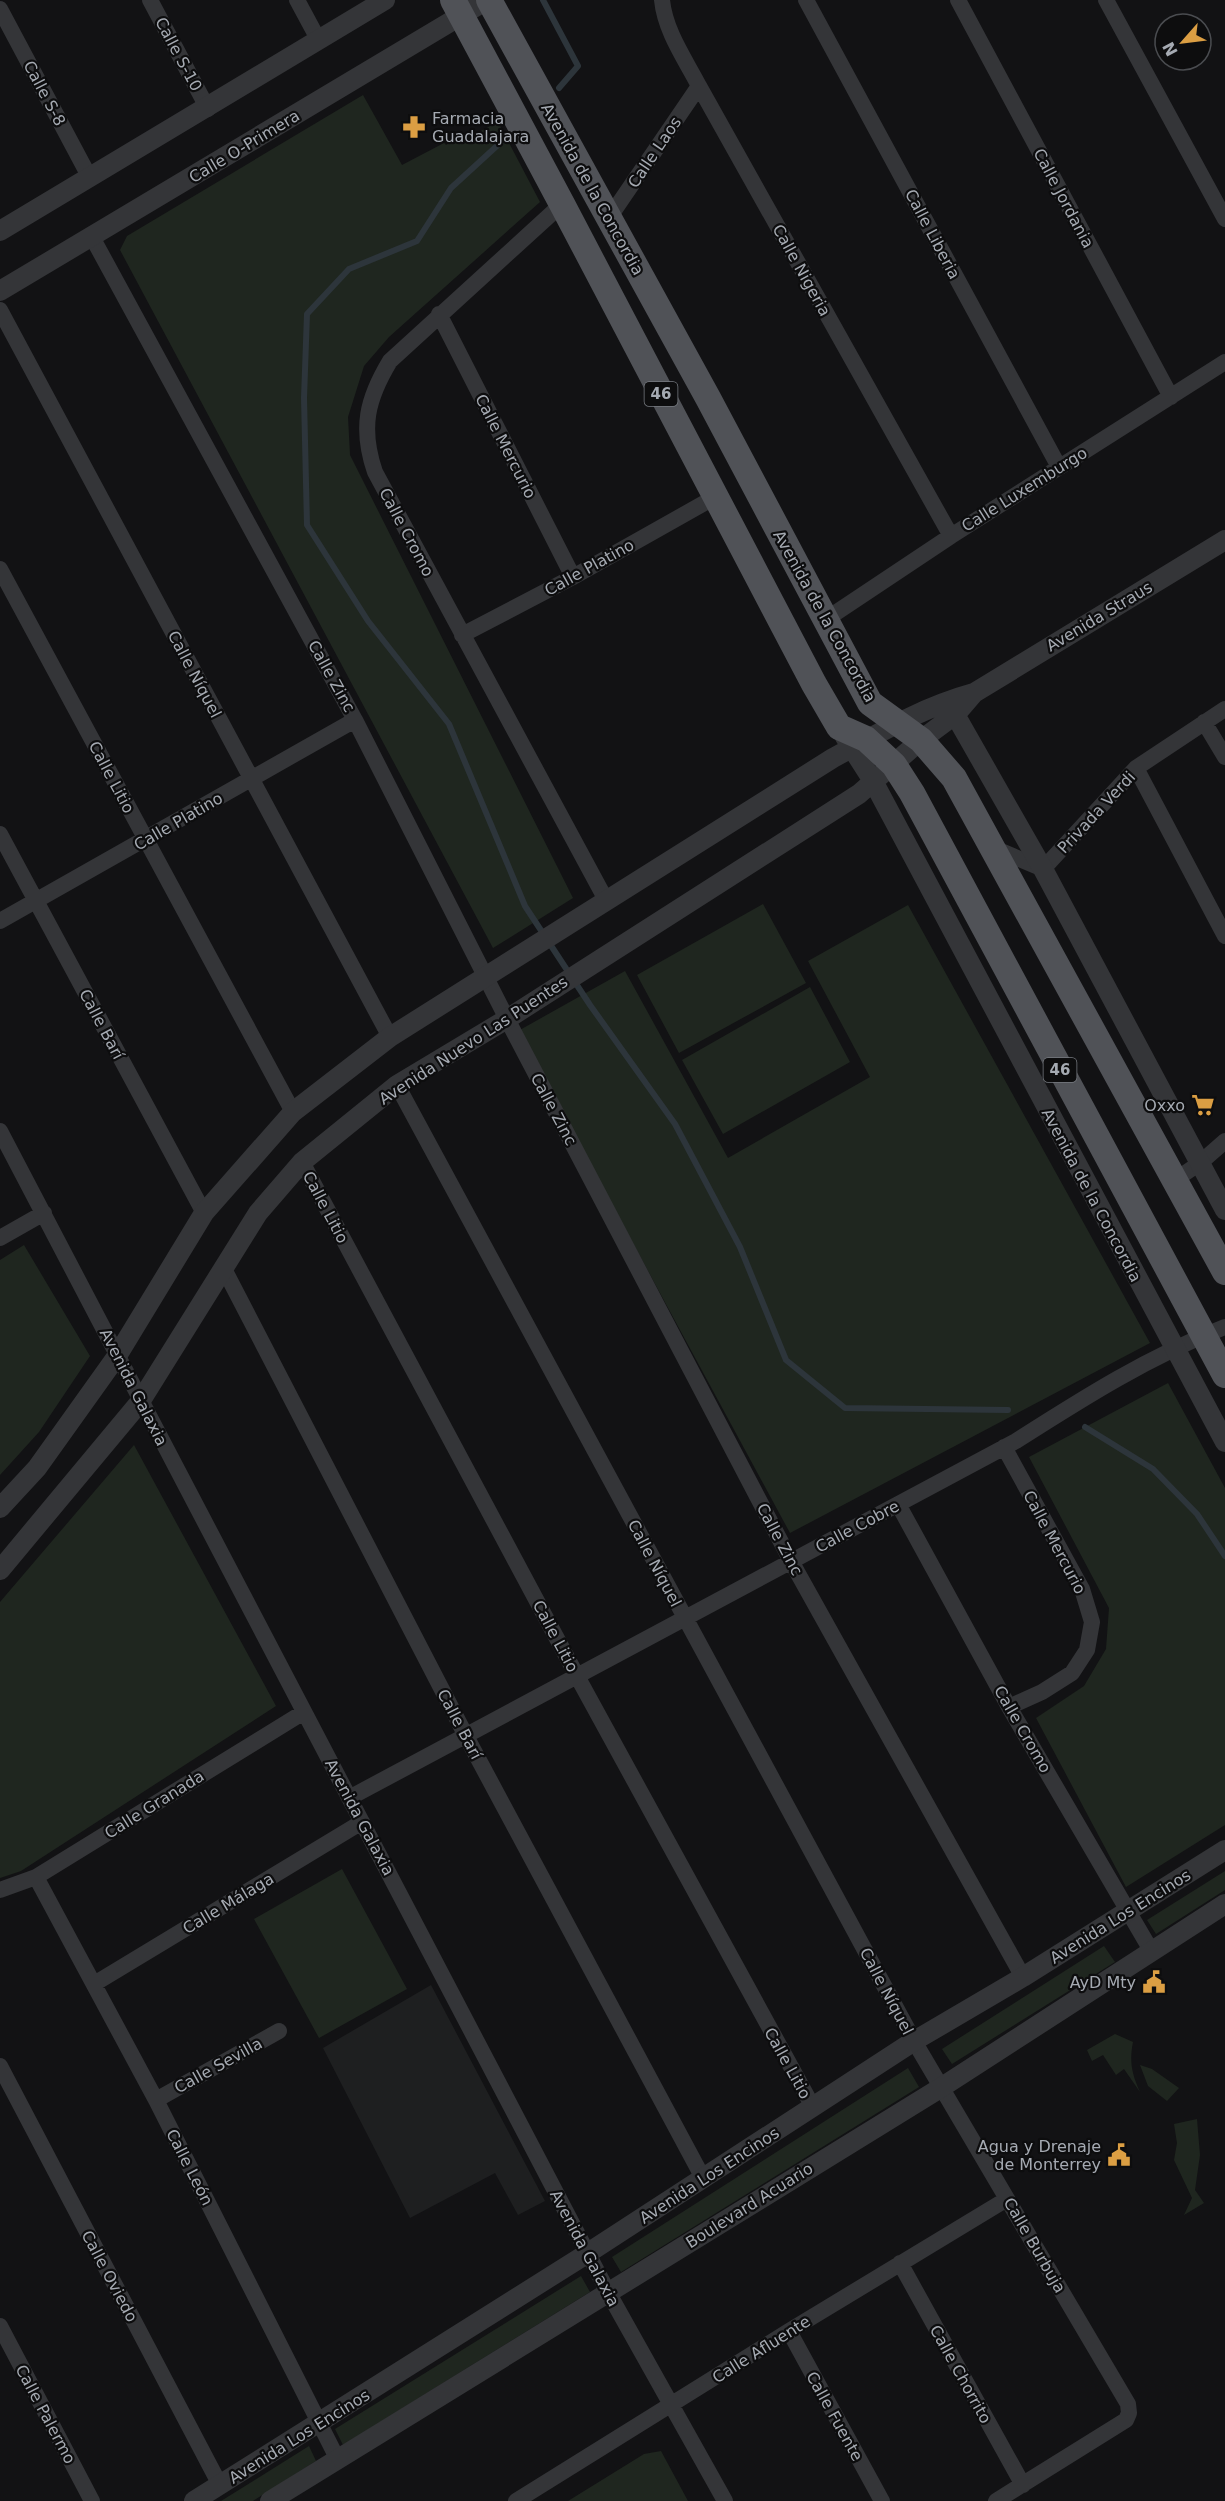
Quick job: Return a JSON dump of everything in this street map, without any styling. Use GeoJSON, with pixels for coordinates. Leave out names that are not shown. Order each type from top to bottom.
{"type":"FeatureCollection","features":[{"type":"Feature","properties":{"kind":"main road","name":"Avenida de la Concordia"},"geometry":{"type":"LineString","coordinates":[[488,0],[702,388],[870,703],[921,740],[954,778],[1225,1272]]}},
{"type":"Feature","properties":{"kind":"main road","name":"Avenida de la Concordia"},"geometry":{"type":"LineString","coordinates":[[457,8],[715,497],[852,738],[894,765],[912,793],[1214,1331],[1225,1375]]}},
{"type":"Feature","properties":{"kind":"street","name":"Calle S-10"},"geometry":{"type":"LineString","coordinates":[[150,0],[208,109]]}},
{"type":"Feature","properties":{"kind":"street"},"geometry":{"type":"LineString","coordinates":[[297,0],[318,39]]}},
{"type":"Feature","properties":{"kind":"street"},"geometry":{"type":"LineString","coordinates":[[0,231],[208,109],[318,39],[385,0]]}},
{"type":"Feature","properties":{"kind":"street","name":"Calle O-Primera"},"geometry":{"type":"LineString","coordinates":[[0,291],[92,237],[457,8],[488,0]]}},
{"type":"Feature","properties":{"kind":"street","name":"Calle Nigeria"},"geometry":{"type":"LineString","coordinates":[[662,0],[669,27],[699,86],[951,536]]}},
{"type":"Feature","properties":{"kind":"street","name":"Calle Liberia"},"geometry":{"type":"LineString","coordinates":[[806,0],[1059,467]]}},
{"type":"Feature","properties":{"kind":"street","name":"Calle Jordania"},"geometry":{"type":"LineString","coordinates":[[958,0],[1171,397]]}},
{"type":"Feature","properties":{"kind":"street"},"geometry":{"type":"LineString","coordinates":[[1106,0],[1225,219]]}},
{"type":"Feature","properties":{"kind":"street","name":"Calle S-8"},"geometry":{"type":"LineString","coordinates":[[0,9],[90,178]]}},
{"type":"Feature","properties":{"kind":"street","name":"Calle Laos"},"geometry":{"type":"LineString","coordinates":[[609,218],[699,86]]}},
{"type":"Feature","properties":{"kind":"street","name":"Calle Cromo"},"geometry":{"type":"LineString","coordinates":[[562,204],[390,361],[378,381],[368,410],[366,434],[375,472],[606,900]]}},
{"type":"Feature","properties":{"kind":"street","name":"Calle Zinc"},"geometry":{"type":"LineString","coordinates":[[92,237],[355,720],[507,1019],[791,1561],[1023,1977]]}},
{"type":"Feature","properties":{"kind":"street","name":"Calle Níquel"},"geometry":{"type":"LineString","coordinates":[[0,310],[390,1037]]}},
{"type":"Feature","properties":{"kind":"street","name":"Calle Mercurio"},"geometry":{"type":"LineString","coordinates":[[439,314],[573,577]]}},
{"type":"Feature","properties":{"kind":"street","name":"Calle Luxemburgo"},"geometry":{"type":"LineString","coordinates":[[825,620],[951,536],[1225,362]]}},
{"type":"Feature","properties":{"kind":"street","name":"Calle Platino"},"geometry":{"type":"LineString","coordinates":[[462,635],[573,577],[715,497]]}},
{"type":"Feature","properties":{"kind":"street","name":"Avenida Straus"},"geometry":{"type":"LineString","coordinates":[[852,738],[896,722],[951,707],[1225,540]]}},
{"type":"Feature","properties":{"kind":"street","name":"Calle Litio"},"geometry":{"type":"LineString","coordinates":[[0,568],[293,1112]]}},
{"type":"Feature","properties":{"kind":"street"},"geometry":{"type":"LineString","coordinates":[[951,707],[1043,869],[1225,1210]]}},
{"type":"Feature","properties":{"kind":"street","name":"Avenida Straus"},"geometry":{"type":"LineString","coordinates":[[894,765],[951,707]]}},
{"type":"Feature","properties":{"kind":"street","name":"Privada Verdi"},"geometry":{"type":"LineString","coordinates":[[1043,869],[1136,768],[1225,709]]}},
{"type":"Feature","properties":{"kind":"street","name":"Calle Platino"},"geometry":{"type":"LineString","coordinates":[[0,921],[355,720]]}},
{"type":"Feature","properties":{"kind":"street"},"geometry":{"type":"LineString","coordinates":[[1204,722],[1225,757]]}},
{"type":"Feature","properties":{"kind":"street"},"geometry":{"type":"LineString","coordinates":[[0,1508],[37,1468],[117,1356],[204,1213],[293,1112],[390,1037],[606,900],[852,738]]}},
{"type":"Feature","properties":{"kind":"street","name":"Avenida de la Concordia"},"geometry":{"type":"LineString","coordinates":[[852,738],[1173,1348],[1225,1442]]}},
{"type":"Feature","properties":{"kind":"street","name":"Avenida Nuevo Las Puentes"},"geometry":{"type":"LineString","coordinates":[[0,1570],[140,1402],[258,1214],[302,1162],[397,1085],[507,1019],[859,794],[894,765]]}},
{"type":"Feature","properties":{"kind":"street"},"geometry":{"type":"LineString","coordinates":[[1136,768],[1225,936]]}},
{"type":"Feature","properties":{"kind":"street","name":"Calle Barí"},"geometry":{"type":"LineString","coordinates":[[0,834],[204,1213]]}},
{"type":"Feature","properties":{"kind":"street"},"geometry":{"type":"LineString","coordinates":[[994,848],[1043,869]]}},
{"type":"Feature","properties":{"kind":"street","name":"Calle Níquel"},"geometry":{"type":"LineString","coordinates":[[397,1085],[914,2041]]}},
{"type":"Feature","properties":{"kind":"street","name":"Avenida Galaxia"},"geometry":{"type":"LineString","coordinates":[[0,1131],[608,2292],[725,2501]]}},
{"type":"Feature","properties":{"kind":"street"},"geometry":{"type":"LineString","coordinates":[[1175,1180],[1200,1164],[1225,1141]]}},
{"type":"Feature","properties":{"kind":"street","name":"Calle Litio"},"geometry":{"type":"LineString","coordinates":[[302,1162],[577,1676],[813,2107]]}},
{"type":"Feature","properties":{"kind":"street"},"geometry":{"type":"LineString","coordinates":[[0,1238],[44,1213]]}},
{"type":"Feature","properties":{"kind":"street","name":"Calle Barí"},"geometry":{"type":"LineString","coordinates":[[223,1267],[466,1736],[703,2178]]}},
{"type":"Feature","properties":{"kind":"street","name":"Calle Cobre"},"geometry":{"type":"LineString","coordinates":[[350,1798],[1004,1447],[1109,1381],[1173,1348],[1214,1331]]}},
{"type":"Feature","properties":{"kind":"street","name":"Calle Mercurio"},"geometry":{"type":"LineString","coordinates":[[1004,1447],[1082,1589],[1092,1622],[1087,1650],[1072,1673],[1042,1692],[1010,1707]]}},
{"type":"Feature","properties":{"kind":"street","name":"Calle Cromo"},"geometry":{"type":"LineString","coordinates":[[898,1504],[1010,1707],[1152,1952]]}},
{"type":"Feature","properties":{"kind":"street","name":"Calle Granada"},"geometry":{"type":"LineString","coordinates":[[0,1890],[36,1877],[304,1712]]}},
{"type":"Feature","properties":{"kind":"street","name":"Calle Málaga"},"geometry":{"type":"LineString","coordinates":[[94,1984],[362,1822]]}},
{"type":"Feature","properties":{"kind":"street","name":"Avenida Los Encinos"},"geometry":{"type":"LineString","coordinates":[[194,2501],[588,2253],[914,2041],[1023,1977],[1225,1850]]}},
{"type":"Feature","properties":{"kind":"street","name":"Calle León"},"geometry":{"type":"LineString","coordinates":[[36,1877],[156,2100],[338,2460]]}},
{"type":"Feature","properties":{"kind":"street","name":"Boulevard Acuario"},"geometry":{"type":"LineString","coordinates":[[270,2501],[942,2087],[1225,1904]]}},
{"type":"Feature","properties":{"kind":"street","name":"Calle Sevilla"},"geometry":{"type":"LineString","coordinates":[[156,2100],[279,2031]]}},
{"type":"Feature","properties":{"kind":"street","name":"Calle Burbuja"},"geometry":{"type":"LineString","coordinates":[[914,2041],[1128,2404],[1129,2413],[1126,2420],[1023,2485]]}},
{"type":"Feature","properties":{"kind":"street","name":"Calle Oviedo"},"geometry":{"type":"LineString","coordinates":[[0,2066],[220,2485]]}},
{"type":"Feature","properties":{"kind":"street","name":"Calle Afluente"},"geometry":{"type":"LineString","coordinates":[[516,2501],[673,2406],[789,2331],[1008,2199]]}},
{"type":"Feature","properties":{"kind":"street","name":"Calle Chorrito"},"geometry":{"type":"LineString","coordinates":[[900,2263],[1023,2485]]}},
{"type":"Feature","properties":{"kind":"street","name":"Calle Palermo"},"geometry":{"type":"LineString","coordinates":[[0,2326],[92,2501]]}},
{"type":"Feature","properties":{"kind":"street","name":"Calle Fuente"},"geometry":{"type":"LineString","coordinates":[[789,2331],[882,2501]]}},
{"type":"Feature","properties":{"kind":"street"},"geometry":{"type":"LineString","coordinates":[[996,2501],[1023,2485]]}},
{"type":"Feature","properties":{"kind":"shaded area"},"geometry":{"type":"Polygon","coordinates":[[[363,95],[402,165],[444,143],[446,145],[472,131],[475,134],[498,122],[540,202],[389,337],[364,366],[348,417],[350,455],[573,898],[493,948],[120,250],[127,236],[363,95]]]}},
{"type":"Feature","properties":{"kind":"shaded area"},"geometry":{"type":"Polygon","coordinates":[[[763,904],[806,983],[679,1053],[637,975],[763,904]]]}},
{"type":"Feature","properties":{"kind":"shaded area"},"geometry":{"type":"Polygon","coordinates":[[[908,905],[1150,1343],[790,1533],[518,1031],[625,971],[728,1158],[870,1077],[808,961],[908,905]]]}},
{"type":"Feature","properties":{"kind":"shaded area"},"geometry":{"type":"Polygon","coordinates":[[[810,987],[850,1062],[723,1134],[682,1060],[810,987]]]}},
{"type":"Feature","properties":{"kind":"shaded area"},"geometry":{"type":"Polygon","coordinates":[[[24,1245],[90,1356],[39,1432],[0,1475],[0,1260],[24,1245]]]}},
{"type":"Feature","properties":{"kind":"shaded area"},"geometry":{"type":"Polygon","coordinates":[[[1168,1383],[1225,1488],[1225,1825],[1126,1887],[1036,1718],[1084,1686],[1106,1649],[1109,1608],[1029,1457],[1168,1383]]]}},
{"type":"Feature","properties":{"kind":"shaded area"},"geometry":{"type":"Polygon","coordinates":[[[134,1445],[276,1706],[21,1871],[0,1878],[0,1602],[134,1445]]]}},
{"type":"Feature","properties":{"kind":"shaded area"},"geometry":{"type":"Polygon","coordinates":[[[342,1869],[407,1989],[319,2038],[254,1919],[342,1869]]]}},
{"type":"Feature","properties":{"kind":"shaded area"},"geometry":{"type":"Polygon","coordinates":[[[1225,1871],[1225,1890],[1156,1934],[1147,1920],[1225,1871]]]}},
{"type":"Feature","properties":{"kind":"shaded area"},"geometry":{"type":"Polygon","coordinates":[[[1104,1946],[1115,1962],[952,2064],[942,2049],[1104,1946]]]}},
{"type":"Feature","properties":{"kind":"shaded area"},"geometry":{"type":"Polygon","coordinates":[[[431,1985],[545,2201],[518,2215],[495,2173],[410,2218],[323,2048],[431,1985]]]}},
{"type":"Feature","properties":{"kind":"shaded area"},"geometry":{"type":"Polygon","coordinates":[[[1115,2034],[1133,2042],[1132,2068],[1140,2092],[1124,2069],[1116,2075],[1103,2055],[1092,2061],[1087,2050],[1115,2034]]]}},
{"type":"Feature","properties":{"kind":"shaded area"},"geometry":{"type":"Polygon","coordinates":[[[1140,2065],[1152,2069],[1179,2088],[1167,2101],[1148,2086],[1140,2065]]]}},
{"type":"Feature","properties":{"kind":"shaded area"},"geometry":{"type":"Polygon","coordinates":[[[908,2068],[919,2087],[621,2272],[612,2257],[908,2068]]]}},
{"type":"Feature","properties":{"kind":"shaded area"},"geometry":{"type":"Polygon","coordinates":[[[1197,2119],[1200,2155],[1195,2190],[1204,2203],[1184,2215],[1192,2198],[1174,2160],[1177,2143],[1174,2124],[1197,2119]]]}},
{"type":"Feature","properties":{"kind":"shaded area"},"geometry":{"type":"Polygon","coordinates":[[[581,2276],[590,2292],[343,2445],[335,2429],[581,2276]]]}},
{"type":"Feature","properties":{"kind":"shaded area"},"geometry":{"type":"Polygon","coordinates":[[[309,2446],[316,2461],[253,2501],[221,2501],[309,2446]]]}},
{"type":"Feature","properties":{"kind":"shaded area"},"geometry":{"type":"Polygon","coordinates":[[[661,2451],[688,2501],[568,2501],[644,2454],[661,2451]]]}},
{"type":"Feature","properties":{"kind":"waterway"},"geometry":{"type":"LineString","coordinates":[[543,0],[578,66],[559,88]]}},
{"type":"Feature","properties":{"kind":"waterway"},"geometry":{"type":"LineString","coordinates":[[510,134],[451,188],[417,241],[349,269],[307,314],[304,398],[307,525],[368,621],[449,724],[525,906],[590,1005],[675,1124],[740,1247],[786,1360],[845,1408],[1008,1410]]}},
{"type":"Feature","properties":{"kind":"waterway"},"geometry":{"type":"LineString","coordinates":[[1085,1427],[1153,1469],[1197,1514],[1225,1556]]}},
{"type":"Feature","properties":{"kind":"place","name":"Farmacia Guadalajara"},"geometry":{"type":"Point","coordinates":[414,127]}},
{"type":"Feature","properties":{"kind":"place","name":"Oxxo"},"geometry":{"type":"Point","coordinates":[1203,1105]}},
{"type":"Feature","properties":{"kind":"place","name":"AyD Mty"},"geometry":{"type":"Point","coordinates":[1154,1982]}},
{"type":"Feature","properties":{"kind":"place","name":"Agua y Drenaje de Monterrey"},"geometry":{"type":"Point","coordinates":[1119,2155]}}]}
